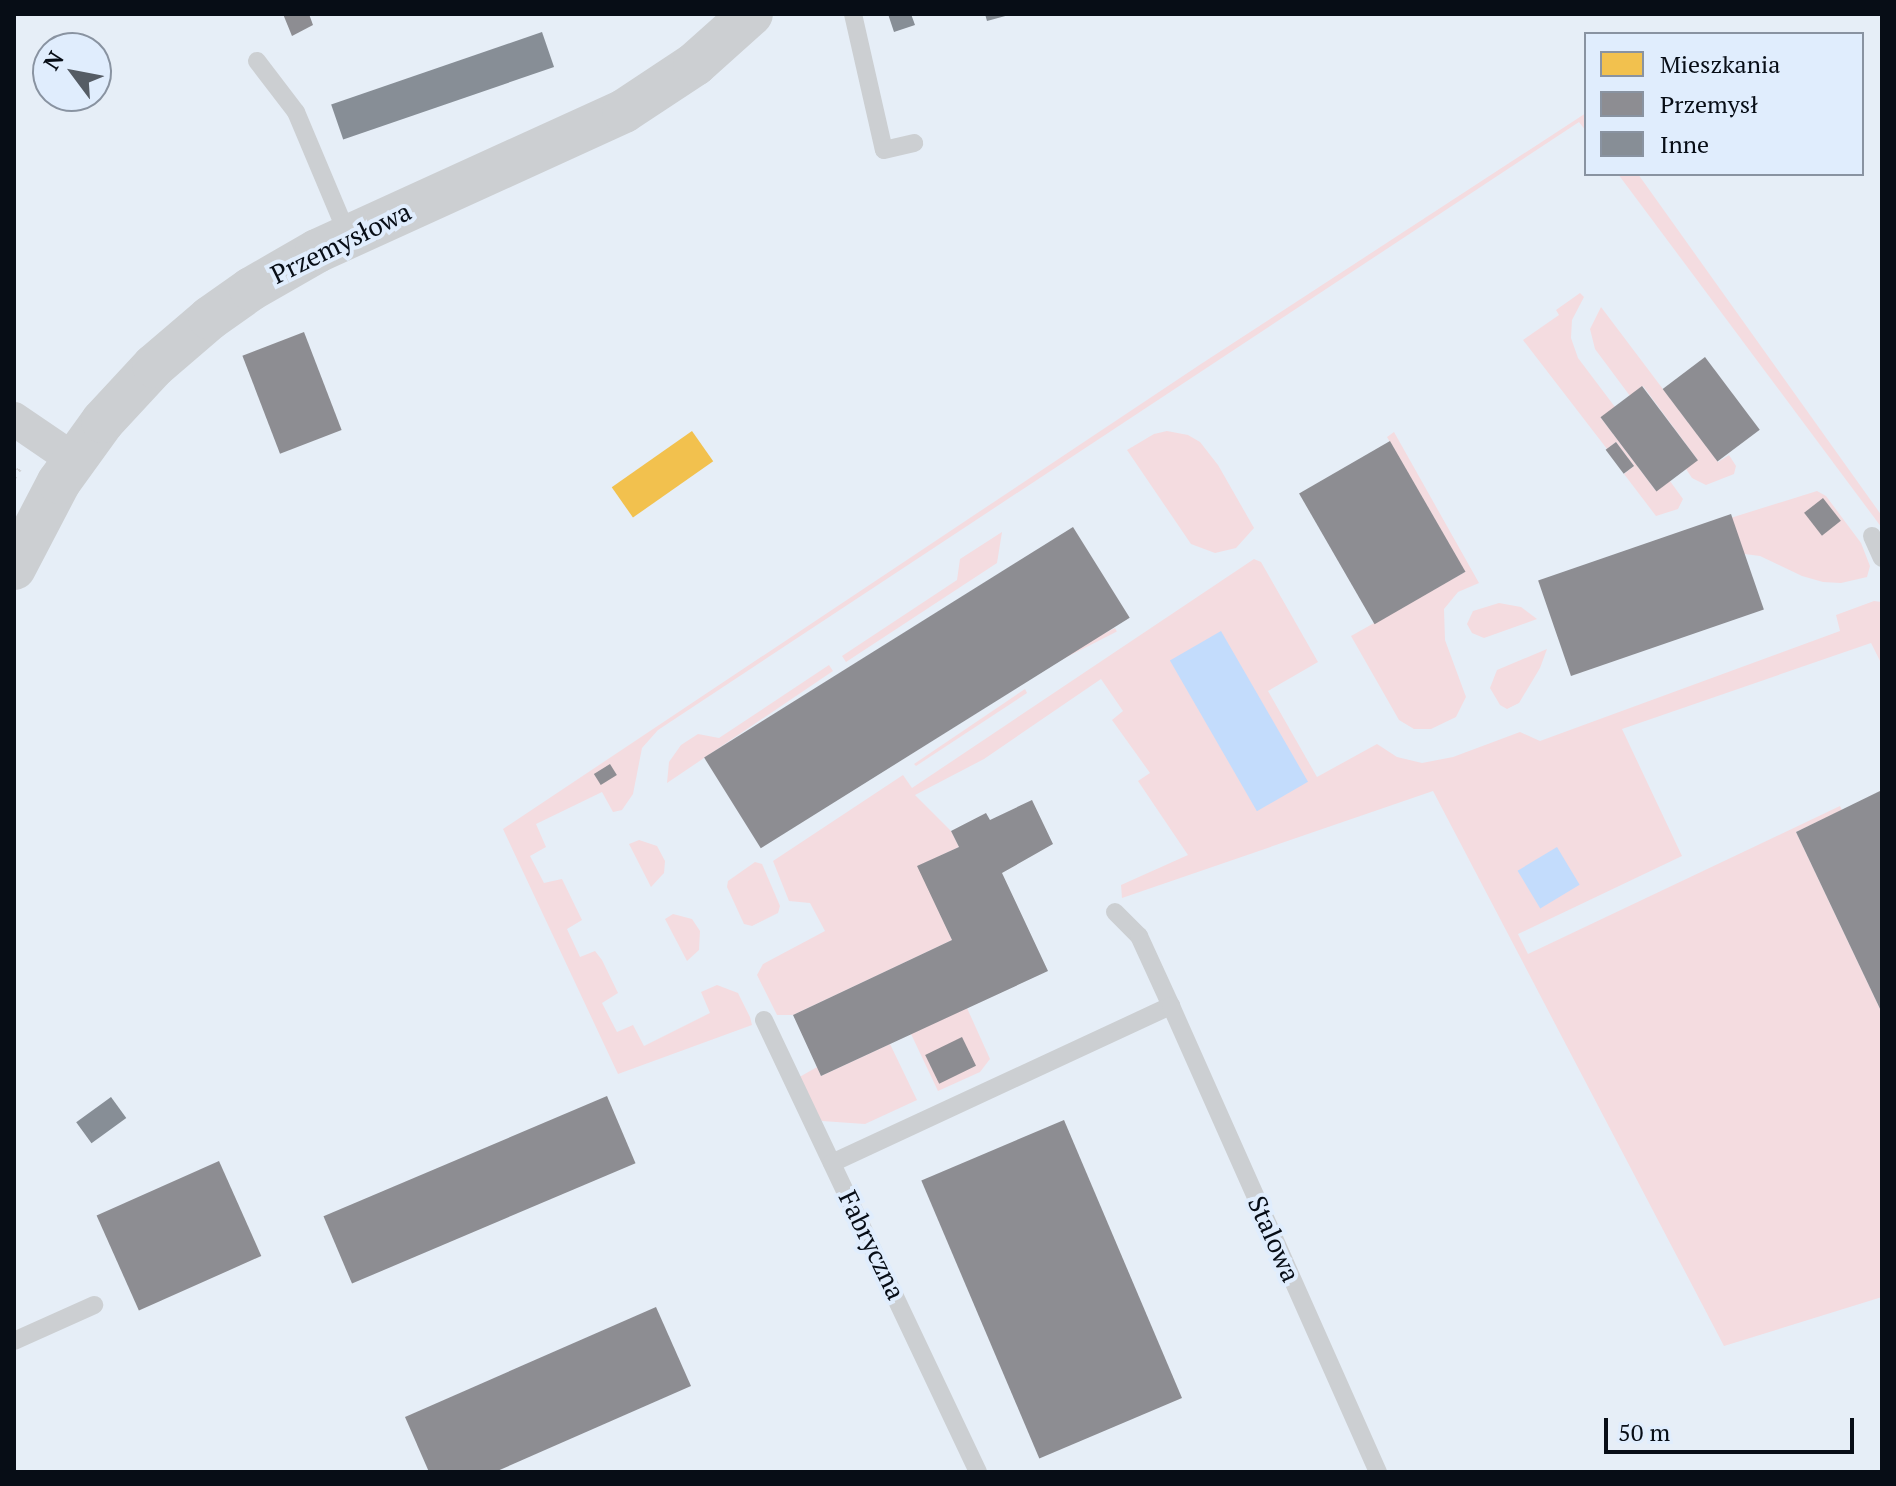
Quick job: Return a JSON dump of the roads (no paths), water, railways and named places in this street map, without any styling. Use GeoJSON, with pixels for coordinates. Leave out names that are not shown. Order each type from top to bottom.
{"type":"FeatureCollection","features":[{"type":"Feature","properties":{"kind":"street","name":"Przemysłowa"},"geometry":{"type":"LineString","coordinates":[[14,568],[34,525],[74,460],[118,404],[189,334],[251,289],[348,236],[624,111],[695,64],[751,14]]}},
{"type":"Feature","properties":{"kind":"street"},"geometry":{"type":"LineString","coordinates":[[14,419],[74,460]]}},
{"type":"Feature","properties":{"kind":"lane"},"geometry":{"type":"LineString","coordinates":[[853,14],[884,150],[914,143]]}},
{"type":"Feature","properties":{"kind":"lane"},"geometry":{"type":"LineString","coordinates":[[257,61],[296,112],[348,236]]}},
{"type":"Feature","properties":{"kind":"lane"},"geometry":{"type":"LineString","coordinates":[[1872,536],[1882,558]]}},
{"type":"Feature","properties":{"kind":"lane","name":"Stalowa"},"geometry":{"type":"LineString","coordinates":[[1115,912],[1139,936],[1378,1472]]}},
{"type":"Feature","properties":{"kind":"lane"},"geometry":{"type":"LineString","coordinates":[[832,1163],[1171,1006]]}},
{"type":"Feature","properties":{"kind":"lane","name":"Fabryczna"},"geometry":{"type":"LineString","coordinates":[[764,1020],[978,1472]]}},
{"type":"Feature","properties":{"kind":"lane"},"geometry":{"type":"LineString","coordinates":[[14,1341],[94,1305]]}},
{"type":"Feature","properties":{"kind":"water"},"geometry":{"type":"Polygon","coordinates":[[[1221,631],[1308,782],[1257,811],[1170,660],[1221,631]]]}},
{"type":"Feature","properties":{"kind":"water"},"geometry":{"type":"Polygon","coordinates":[[[1557,847],[1580,885],[1540,908],[1518,871],[1557,847]]]}}]}
